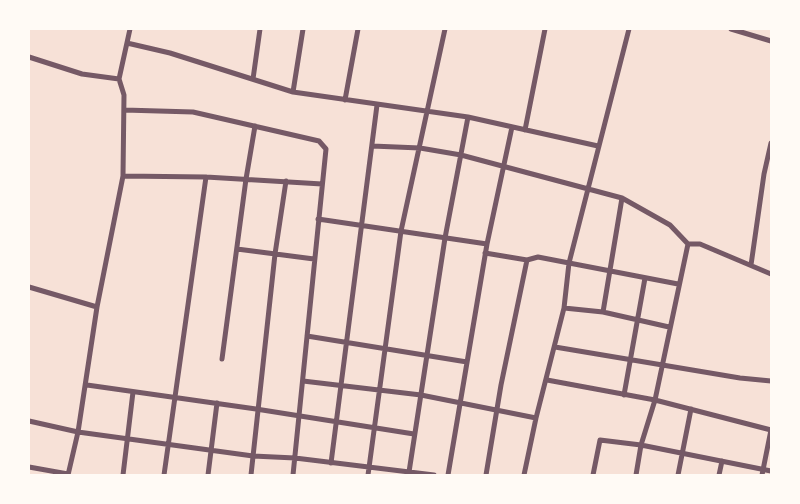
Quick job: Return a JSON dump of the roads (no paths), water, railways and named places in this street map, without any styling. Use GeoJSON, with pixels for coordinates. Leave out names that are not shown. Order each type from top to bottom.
{"type":"FeatureCollection","features":[{"type":"Feature","properties":{"kind":"street"},"geometry":{"type":"LineString","coordinates":[[29,466],[68,475],[78,432],[87,385],[97,307],[123,176],[124,95],[119,79],[130,29]]}},
{"type":"Feature","properties":{"kind":"street"},"geometry":{"type":"LineString","coordinates":[[253,79],[260,29]]}},
{"type":"Feature","properties":{"kind":"street"},"geometry":{"type":"LineString","coordinates":[[293,92],[303,29]]}},
{"type":"Feature","properties":{"kind":"street"},"geometry":{"type":"LineString","coordinates":[[345,100],[358,29]]}},
{"type":"Feature","properties":{"kind":"street"},"geometry":{"type":"LineString","coordinates":[[368,475],[401,231],[445,29]]}},
{"type":"Feature","properties":{"kind":"street"},"geometry":{"type":"LineString","coordinates":[[525,130],[546,29]]}},
{"type":"Feature","properties":{"kind":"street"},"geometry":{"type":"LineString","coordinates":[[524,475],[536,418],[564,308],[569,263],[629,29]]}},
{"type":"Feature","properties":{"kind":"street"},"geometry":{"type":"LineString","coordinates":[[731,29],[771,41]]}},
{"type":"Feature","properties":{"kind":"street"},"geometry":{"type":"LineString","coordinates":[[127,43],[170,53],[293,92],[468,117],[598,146]]}},
{"type":"Feature","properties":{"kind":"street"},"geometry":{"type":"LineString","coordinates":[[29,58],[82,74],[119,79]]}},
{"type":"Feature","properties":{"kind":"street"},"geometry":{"type":"LineString","coordinates":[[332,463],[377,105]]}},
{"type":"Feature","properties":{"kind":"street"},"geometry":{"type":"LineString","coordinates":[[124,110],[193,112],[319,141],[326,149],[293,475]]}},
{"type":"Feature","properties":{"kind":"street"},"geometry":{"type":"LineString","coordinates":[[409,472],[445,238],[468,117]]}},
{"type":"Feature","properties":{"kind":"street"},"geometry":{"type":"LineString","coordinates":[[222,359],[255,126]]}},
{"type":"Feature","properties":{"kind":"street"},"geometry":{"type":"LineString","coordinates":[[448,475],[485,253],[512,127]]}},
{"type":"Feature","properties":{"kind":"street"},"geometry":{"type":"LineString","coordinates":[[751,265],[764,174],[771,144]]}},
{"type":"Feature","properties":{"kind":"street"},"geometry":{"type":"LineString","coordinates":[[372,146],[420,148],[461,155],[622,198],[670,225],[688,244],[700,244],[771,274]]}},
{"type":"Feature","properties":{"kind":"street"},"geometry":{"type":"LineString","coordinates":[[764,174],[771,175]]}},
{"type":"Feature","properties":{"kind":"street"},"geometry":{"type":"LineString","coordinates":[[123,176],[206,177],[322,184]]}},
{"type":"Feature","properties":{"kind":"street"},"geometry":{"type":"LineString","coordinates":[[164,475],[206,177]]}},
{"type":"Feature","properties":{"kind":"street"},"geometry":{"type":"LineString","coordinates":[[251,475],[256,408],[286,181]]}},
{"type":"Feature","properties":{"kind":"street"},"geometry":{"type":"LineString","coordinates":[[603,312],[622,198]]}},
{"type":"Feature","properties":{"kind":"street"},"geometry":{"type":"LineString","coordinates":[[318,219],[487,244]]}},
{"type":"Feature","properties":{"kind":"street"},"geometry":{"type":"LineString","coordinates":[[636,475],[641,445],[655,400],[678,284],[688,244]]}},
{"type":"Feature","properties":{"kind":"street"},"geometry":{"type":"LineString","coordinates":[[237,249],[314,259]]}},
{"type":"Feature","properties":{"kind":"street"},"geometry":{"type":"LineString","coordinates":[[485,253],[528,260],[538,257],[678,284]]}},
{"type":"Feature","properties":{"kind":"street"},"geometry":{"type":"LineString","coordinates":[[486,475],[524,269],[528,260]]}},
{"type":"Feature","properties":{"kind":"street"},"geometry":{"type":"LineString","coordinates":[[624,395],[645,278]]}},
{"type":"Feature","properties":{"kind":"street"},"geometry":{"type":"LineString","coordinates":[[29,287],[97,307]]}},
{"type":"Feature","properties":{"kind":"street"},"geometry":{"type":"LineString","coordinates":[[564,308],[603,312],[669,327]]}},
{"type":"Feature","properties":{"kind":"street"},"geometry":{"type":"LineString","coordinates":[[307,336],[467,362]]}},
{"type":"Feature","properties":{"kind":"street"},"geometry":{"type":"LineString","coordinates":[[554,347],[771,381]]}},
{"type":"Feature","properties":{"kind":"street"},"geometry":{"type":"LineString","coordinates":[[547,380],[655,400],[771,430],[762,472]]}},
{"type":"Feature","properties":{"kind":"street"},"geometry":{"type":"LineString","coordinates":[[303,381],[342,384],[421,395],[536,418]]}},
{"type":"Feature","properties":{"kind":"street"},"geometry":{"type":"LineString","coordinates":[[87,385],[256,408],[414,434]]}},
{"type":"Feature","properties":{"kind":"street"},"geometry":{"type":"LineString","coordinates":[[123,475],[133,392]]}},
{"type":"Feature","properties":{"kind":"street"},"geometry":{"type":"LineString","coordinates":[[208,475],[217,403]]}},
{"type":"Feature","properties":{"kind":"street"},"geometry":{"type":"LineString","coordinates":[[678,475],[691,410]]}},
{"type":"Feature","properties":{"kind":"street"},"geometry":{"type":"LineString","coordinates":[[29,421],[78,432],[253,456],[296,458],[434,475]]}},
{"type":"Feature","properties":{"kind":"street"},"geometry":{"type":"LineString","coordinates":[[593,475],[600,440],[682,453],[762,472],[771,471]]}},
{"type":"Feature","properties":{"kind":"street"},"geometry":{"type":"LineString","coordinates":[[719,475],[722,462]]}}]}
